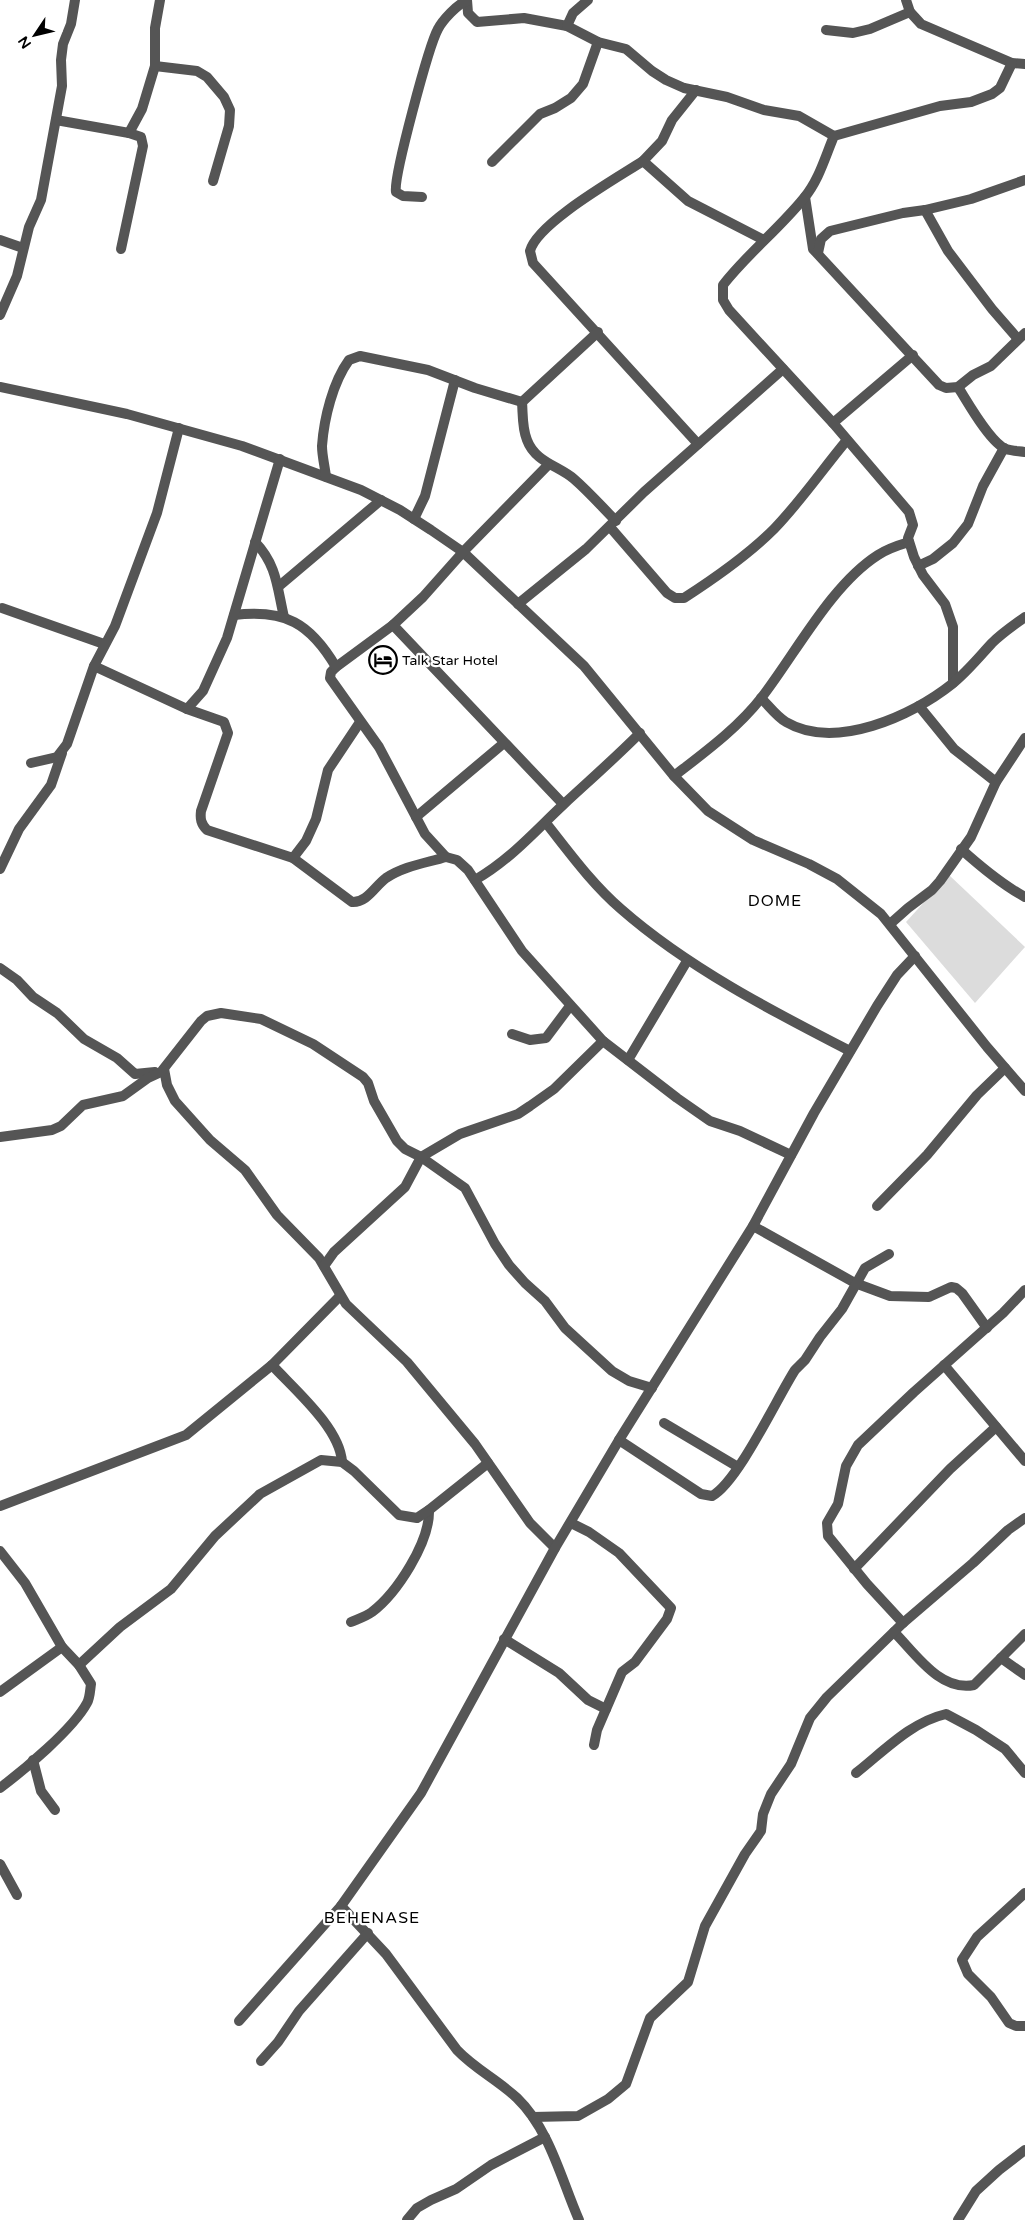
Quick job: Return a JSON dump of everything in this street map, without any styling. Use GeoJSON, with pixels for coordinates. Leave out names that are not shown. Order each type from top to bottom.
{"type":"FeatureCollection","features":[{"type":"Feature","properties":{"kind":"street"},"geometry":{"type":"LineString","coordinates":[[0,315],[17,276],[23,248],[41,200],[62,86],[62,52],[75,0]]}},
{"type":"Feature","properties":{"kind":"street"},"geometry":{"type":"LineString","coordinates":[[129,133],[142,109],[155,66],[155,28],[160,0]]}},
{"type":"Feature","properties":{"kind":"street"},"geometry":{"type":"LineString","coordinates":[[422,197],[403,196],[396,192],[395,186],[399,165],[428,55],[436,32],[456,5],[467,0],[468,13],[477,22],[524,18],[567,26],[598,42],[626,48],[666,80],[696,90],[736,99],[764,110],[799,116],[834,136],[940,106],[971,102],[992,94],[1000,88],[1012,63]]}},
{"type":"Feature","properties":{"kind":"street"},"geometry":{"type":"LineString","coordinates":[[567,26],[573,12],[588,0]]}},
{"type":"Feature","properties":{"kind":"street"},"geometry":{"type":"LineString","coordinates":[[906,0],[910,12],[921,24],[1012,63],[1025,64]]}},
{"type":"Feature","properties":{"kind":"street"},"geometry":{"type":"LineString","coordinates":[[826,30],[853,33],[870,29],[910,12]]}},
{"type":"Feature","properties":{"kind":"street"},"geometry":{"type":"LineString","coordinates":[[492,162],[540,114],[555,108],[571,98],[583,84],[598,42]]}},
{"type":"Feature","properties":{"kind":"street"},"geometry":{"type":"LineString","coordinates":[[155,66],[197,71],[207,77],[224,97],[230,110],[229,126],[213,181]]}},
{"type":"Feature","properties":{"kind":"street"},"geometry":{"type":"LineString","coordinates":[[696,90],[672,120],[662,141],[643,161],[556,218],[537,239],[530,251],[533,263],[598,332],[698,444]]}},
{"type":"Feature","properties":{"kind":"street"},"geometry":{"type":"LineString","coordinates":[[56,120],[129,133],[141,137],[144,146],[121,249]]}},
{"type":"Feature","properties":{"kind":"street"},"geometry":{"type":"LineString","coordinates":[[834,136],[817,179],[805,197],[727,280],[723,285],[722,294],[729,310],[833,424],[909,512],[913,525],[908,538],[918,566],[922,575],[946,604],[950,615],[954,644],[952,683]]}},
{"type":"Feature","properties":{"kind":"street"},"geometry":{"type":"LineString","coordinates":[[643,161],[688,200],[764,240]]}},
{"type":"Feature","properties":{"kind":"street"},"geometry":{"type":"LineString","coordinates":[[818,253],[821,239],[830,232],[903,212],[925,210],[971,199],[1025,180]]}},
{"type":"Feature","properties":{"kind":"street"},"geometry":{"type":"LineString","coordinates":[[805,197],[809,233],[813,249],[939,385],[946,388],[958,387],[973,375],[990,366],[1022,336],[992,309],[948,252],[925,210]]}},
{"type":"Feature","properties":{"kind":"street"},"geometry":{"type":"LineString","coordinates":[[0,240],[23,248]]}},
{"type":"Feature","properties":{"kind":"street"},"geometry":{"type":"LineString","coordinates":[[522,402],[598,332]]}},
{"type":"Feature","properties":{"kind":"street"},"geometry":{"type":"LineString","coordinates":[[833,424],[913,355]]}},
{"type":"Feature","properties":{"kind":"street"},"geometry":{"type":"LineString","coordinates":[[326,477],[322,446],[328,412],[339,378],[349,360],[360,356],[428,370],[522,402]]}},
{"type":"Feature","properties":{"kind":"street"},"geometry":{"type":"LineString","coordinates":[[518,604],[586,549],[644,492],[783,369]]}},
{"type":"Feature","properties":{"kind":"street"},"geometry":{"type":"LineString","coordinates":[[414,519],[425,496],[455,380]]}},
{"type":"Feature","properties":{"kind":"street"},"geometry":{"type":"LineString","coordinates":[[0,387],[127,414],[242,446],[280,459],[361,490],[381,500],[414,519],[463,552],[584,666],[674,776],[708,811],[753,840],[809,864],[837,879],[872,906],[890,924],[1025,1091]]}},
{"type":"Feature","properties":{"kind":"street"},"geometry":{"type":"LineString","coordinates":[[958,387],[980,422],[1004,448],[1025,452]]}},
{"type":"Feature","properties":{"kind":"street"},"geometry":{"type":"LineString","coordinates":[[522,402],[523,422],[528,442],[548,465],[573,478],[613,524],[667,594],[675,598],[684,598],[736,562],[773,530],[804,495],[818,474],[847,440]]}},
{"type":"Feature","properties":{"kind":"street"},"geometry":{"type":"LineString","coordinates":[[0,869],[19,829],[51,785],[94,666],[115,626],[157,513],[179,428]]}},
{"type":"Feature","properties":{"kind":"street"},"geometry":{"type":"LineString","coordinates":[[918,566],[933,559],[953,543],[968,524],[980,492],[1004,448]]}},
{"type":"Feature","properties":{"kind":"street"},"geometry":{"type":"LineString","coordinates":[[187,709],[204,691],[227,638],[280,459]]}},
{"type":"Feature","properties":{"kind":"street"},"geometry":{"type":"LineString","coordinates":[[446,857],[425,834],[379,747],[330,678],[331,672],[393,625],[423,597],[463,552],[548,465]]}},
{"type":"Feature","properties":{"kind":"street"},"geometry":{"type":"LineString","coordinates":[[278,587],[381,500]]}},
{"type":"Feature","properties":{"kind":"street"},"geometry":{"type":"LineString","coordinates":[[255,542],[266,553],[275,570],[284,617]]}},
{"type":"Feature","properties":{"kind":"street"},"geometry":{"type":"LineString","coordinates":[[674,776],[720,741],[761,698],[828,605],[852,576],[878,554],[910,542]]}},
{"type":"Feature","properties":{"kind":"street"},"geometry":{"type":"LineString","coordinates":[[2,608],[104,644]]}},
{"type":"Feature","properties":{"kind":"street"},"geometry":{"type":"LineString","coordinates":[[234,615],[255,612],[284,617],[308,632],[322,644],[336,667]]}},
{"type":"Feature","properties":{"kind":"street"},"geometry":{"type":"LineString","coordinates":[[761,698],[784,722],[801,729],[831,733],[845,733],[863,729],[919,706],[952,683],[1000,636],[1025,617]]}},
{"type":"Feature","properties":{"kind":"street"},"geometry":{"type":"LineString","coordinates":[[393,625],[563,804]]}},
{"type":"Feature","properties":{"kind":"street"},"geometry":{"type":"LineString","coordinates":[[94,666],[187,709],[224,722],[228,733],[201,811],[200,819],[207,830],[293,858],[352,902],[362,900],[384,879],[399,870],[446,857],[457,860],[468,870],[522,951],[603,1041],[710,1121],[740,1131],[791,1154]]}},
{"type":"Feature","properties":{"kind":"street"},"geometry":{"type":"LineString","coordinates":[[919,706],[954,749],[996,782]]}},
{"type":"Feature","properties":{"kind":"street"},"geometry":{"type":"LineString","coordinates":[[293,858],[306,841],[316,819],[328,770],[360,722]]}},
{"type":"Feature","properties":{"kind":"street"},"geometry":{"type":"LineString","coordinates":[[475,880],[494,869],[546,823],[563,804],[607,766],[640,733]]}},
{"type":"Feature","properties":{"kind":"street"},"geometry":{"type":"LineString","coordinates":[[890,924],[932,890],[971,837],[996,782],[1025,738]]}},
{"type":"Feature","properties":{"kind":"street"},"geometry":{"type":"LineString","coordinates":[[416,817],[504,743]]}},
{"type":"Feature","properties":{"kind":"street"},"geometry":{"type":"LineString","coordinates":[[31,763],[52,759],[62,752]]}},
{"type":"Feature","properties":{"kind":"street"},"geometry":{"type":"LineString","coordinates":[[546,823],[606,895],[622,910],[687,961],[850,1052]]}},
{"type":"Feature","properties":{"kind":"street"},"geometry":{"type":"LineString","coordinates":[[961,849],[983,869],[1010,889],[1025,897]]}},
{"type":"Feature","properties":{"kind":"street"},"geometry":{"type":"LineString","coordinates":[[239,2021],[341,1906],[421,1793],[555,1548],[619,1440],[754,1226],[791,1154],[850,1052],[897,975],[915,956]]}},
{"type":"Feature","properties":{"kind":"street"},"geometry":{"type":"LineString","coordinates":[[628,1060],[687,961]]}},
{"type":"Feature","properties":{"kind":"street"},"geometry":{"type":"LineString","coordinates":[[0,968],[17,980],[33,997],[57,1013],[84,1039],[117,1058],[135,1074],[162,1070]]}},
{"type":"Feature","properties":{"kind":"street"},"geometry":{"type":"LineString","coordinates":[[512,1034],[530,1040],[546,1038],[570,1006]]}},
{"type":"Feature","properties":{"kind":"street"},"geometry":{"type":"LineString","coordinates":[[0,1137],[52,1130],[61,1126],[82,1105],[123,1096],[162,1070],[207,1016],[221,1013],[261,1019],[313,1044],[363,1077],[368,1083],[374,1101],[397,1141],[465,1188],[495,1244],[509,1264],[525,1284],[544,1301],[565,1328],[612,1371],[629,1381],[652,1388]]}},
{"type":"Feature","properties":{"kind":"street"},"geometry":{"type":"LineString","coordinates":[[324,1266],[334,1252],[405,1187],[421,1156],[460,1134],[511,1116],[530,1106],[554,1089],[603,1041]]}},
{"type":"Feature","properties":{"kind":"street"},"geometry":{"type":"LineString","coordinates":[[877,1206],[927,1155],[977,1096],[1005,1068]]}},
{"type":"Feature","properties":{"kind":"street"},"geometry":{"type":"LineString","coordinates":[[162,1070],[175,1101],[210,1140],[245,1170],[277,1215],[324,1266],[340,1296],[360,1318],[407,1362],[488,1462],[530,1523],[555,1548]]}},
{"type":"Feature","properties":{"kind":"street"},"geometry":{"type":"LineString","coordinates":[[754,1226],[855,1283],[894,1297],[929,1297],[952,1287],[956,1288],[962,1293],[987,1328]]}},
{"type":"Feature","properties":{"kind":"street"},"geometry":{"type":"LineString","coordinates":[[619,1440],[706,1496],[717,1493],[738,1467],[792,1376],[842,1309],[855,1283],[869,1264],[889,1254]]}},
{"type":"Feature","properties":{"kind":"street"},"geometry":{"type":"LineString","coordinates":[[903,1623],[830,1542],[826,1530],[827,1523],[841,1495],[842,1478],[850,1455],[858,1445],[987,1328],[1025,1290]]}},
{"type":"Feature","properties":{"kind":"street"},"geometry":{"type":"LineString","coordinates":[[0,1506],[186,1435],[272,1365],[340,1296]]}},
{"type":"Feature","properties":{"kind":"street"},"geometry":{"type":"LineString","coordinates":[[272,1365],[306,1400],[326,1426],[342,1452],[342,1462]]}},
{"type":"Feature","properties":{"kind":"street"},"geometry":{"type":"LineString","coordinates":[[944,1365],[1025,1461]]}},
{"type":"Feature","properties":{"kind":"street"},"geometry":{"type":"LineString","coordinates":[[664,1423],[738,1467]]}},
{"type":"Feature","properties":{"kind":"street"},"geometry":{"type":"LineString","coordinates":[[854,1569],[950,1469],[996,1427]]}},
{"type":"Feature","properties":{"kind":"street"},"geometry":{"type":"LineString","coordinates":[[79,1665],[120,1627],[171,1589],[215,1536],[260,1494],[321,1460],[342,1462],[354,1471],[399,1515],[417,1518],[488,1462]]}},
{"type":"Feature","properties":{"kind":"street"},"geometry":{"type":"LineString","coordinates":[[351,1622],[373,1612],[390,1595],[418,1551],[429,1521],[429,1510]]}},
{"type":"Feature","properties":{"kind":"street"},"geometry":{"type":"LineString","coordinates":[[533,2117],[578,2116],[608,2099],[626,2084],[650,2018],[688,1982],[705,1926],[745,1854],[761,1831],[763,1814],[771,1794],[791,1764],[810,1718],[827,1697],[903,1623],[974,1563],[1008,1530],[1025,1518]]}},
{"type":"Feature","properties":{"kind":"street"},"geometry":{"type":"LineString","coordinates":[[571,1523],[589,1532],[619,1553],[671,1608],[667,1620],[635,1662],[622,1672],[595,1734],[594,1745]]}},
{"type":"Feature","properties":{"kind":"street"},"geometry":{"type":"LineString","coordinates":[[0,1552],[25,1583],[62,1647],[79,1665],[91,1684],[89,1701],[80,1715],[33,1760],[0,1788]]}},
{"type":"Feature","properties":{"kind":"street"},"geometry":{"type":"LineString","coordinates":[[894,1632],[938,1677],[954,1686],[965,1687],[974,1685],[1025,1634]]}},
{"type":"Feature","properties":{"kind":"street"},"geometry":{"type":"LineString","coordinates":[[504,1639],[559,1673],[588,1700],[606,1709]]}},
{"type":"Feature","properties":{"kind":"street"},"geometry":{"type":"LineString","coordinates":[[0,1692],[62,1647]]}},
{"type":"Feature","properties":{"kind":"street"},"geometry":{"type":"LineString","coordinates":[[1002,1658],[1025,1675]]}},
{"type":"Feature","properties":{"kind":"street"},"geometry":{"type":"LineString","coordinates":[[856,1773],[921,1723],[929,1718],[946,1714],[976,1730],[1005,1749],[1025,1773]]}},
{"type":"Feature","properties":{"kind":"street"},"geometry":{"type":"LineString","coordinates":[[33,1760],[41,1791],[55,1810]]}},
{"type":"Feature","properties":{"kind":"street"},"geometry":{"type":"LineString","coordinates":[[0,1864],[17,1896]]}},
{"type":"Feature","properties":{"kind":"street"},"geometry":{"type":"LineString","coordinates":[[1025,1893],[977,1937],[962,1960],[968,1974],[991,1998],[1009,2023],[1025,2026]]}},
{"type":"Feature","properties":{"kind":"street"},"geometry":{"type":"LineString","coordinates":[[341,1906],[386,1954],[462,2056],[516,2098],[533,2117],[545,2137],[579,2220]]}},
{"type":"Feature","properties":{"kind":"street"},"geometry":{"type":"LineString","coordinates":[[261,2061],[278,2042],[299,2011],[368,1933]]}},
{"type":"Feature","properties":{"kind":"street"},"geometry":{"type":"LineString","coordinates":[[407,2220],[416,2208],[456,2189],[492,2165],[545,2137]]}},
{"type":"Feature","properties":{"kind":"street"},"geometry":{"type":"LineString","coordinates":[[958,2220],[976,2191],[1025,2150]]}},
{"type":"Feature","properties":{"kind":"shaded area"},"geometry":{"type":"Polygon","coordinates":[[[949,875],[1025,947],[975,1003],[906,922],[949,875]]]}},
{"type":"Feature","properties":{"kind":"place","name":"Talk Star Hotel"},"geometry":{"type":"Point","coordinates":[383,660]}},
{"type":"Feature","properties":{"kind":"district","name":"DOME"},"geometry":{"type":"Point","coordinates":[775,900]}},
{"type":"Feature","properties":{"kind":"district","name":"BEHENASE"},"geometry":{"type":"Point","coordinates":[372,1917]}}]}
